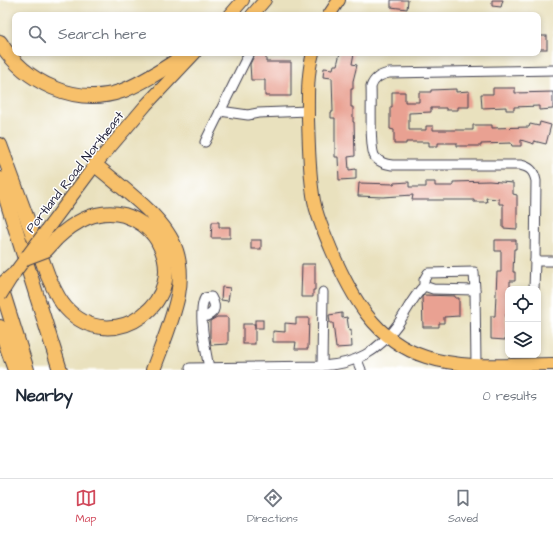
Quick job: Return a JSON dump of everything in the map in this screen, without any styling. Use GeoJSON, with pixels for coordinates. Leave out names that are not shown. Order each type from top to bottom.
{"type":"FeatureCollection","features":[{"type":"Feature","properties":{"kind":"highway"},"geometry":{"type":"LineString","coordinates":[[0,42],[4,49],[21,68],[39,81],[52,88],[74,94],[89,95],[116,93],[136,85],[184,56]]}},
{"type":"Feature","properties":{"kind":"highway"},"geometry":{"type":"LineString","coordinates":[[0,145],[48,276],[54,290],[66,308],[74,315],[86,323],[104,327],[125,325],[140,318],[148,312],[162,292],[166,272],[161,246],[153,234],[143,225],[129,217],[115,213],[106,213],[87,217],[73,225],[56,239],[46,250],[26,258]]}},
{"type":"Feature","properties":{"kind":"highway"},"geometry":{"type":"LineString","coordinates":[[95,165],[160,222],[168,232],[178,259],[180,280],[178,295],[153,370]]}},
{"type":"Feature","properties":{"kind":"highway"},"geometry":{"type":"LineString","coordinates":[[0,179],[60,370]]}},
{"type":"Feature","properties":{"kind":"highway"},"geometry":{"type":"LineString","coordinates":[[13,275],[0,285],[27,370]]}},
{"type":"Feature","properties":{"kind":"highway"},"geometry":{"type":"LineString","coordinates":[[0,327],[15,370]]}},
{"type":"Feature","properties":{"kind":"main road"},"geometry":{"type":"LineString","coordinates":[[233,12],[243,0]]}},
{"type":"Feature","properties":{"kind":"main road"},"geometry":{"type":"LineString","coordinates":[[255,12],[266,0]]}},
{"type":"Feature","properties":{"kind":"main road"},"geometry":{"type":"LineString","coordinates":[[331,12],[339,0]]}},
{"type":"Feature","properties":{"kind":"main road","name":"Portland Road Northeast"},"geometry":{"type":"LineString","coordinates":[[0,296],[13,275],[95,165],[146,105],[192,56]]}},
{"type":"Feature","properties":{"kind":"main road"},"geometry":{"type":"LineString","coordinates":[[312,56],[309,69],[308,111],[309,168],[314,202],[320,224],[352,293],[363,312],[387,337],[425,357],[448,362],[476,364],[553,364]]}},
{"type":"Feature","properties":{"kind":"street"},"geometry":{"type":"LineString","coordinates":[[205,142],[248,56]]}},
{"type":"Feature","properties":{"kind":"street"},"geometry":{"type":"LineString","coordinates":[[534,286],[536,181],[535,174],[532,170],[528,167],[520,165],[392,165],[379,161],[372,152],[371,88],[376,78],[389,73],[553,70]]}},
{"type":"Feature","properties":{"kind":"street"},"geometry":{"type":"LineString","coordinates":[[220,111],[248,115],[258,113],[308,111]]}},
{"type":"Feature","properties":{"kind":"street"},"geometry":{"type":"LineString","coordinates":[[535,261],[553,261]]}},
{"type":"Feature","properties":{"kind":"street"},"geometry":{"type":"LineString","coordinates":[[190,368],[297,369],[338,365],[357,360],[371,351],[387,337],[398,324],[414,296],[424,286],[424,280],[428,273],[468,272],[474,272],[476,364]]}},
{"type":"Feature","properties":{"kind":"street"},"geometry":{"type":"LineString","coordinates":[[424,286],[433,289],[475,290]]}},
{"type":"Feature","properties":{"kind":"street"},"geometry":{"type":"LineString","coordinates":[[322,366],[323,292]]}},
{"type":"Feature","properties":{"kind":"street"},"geometry":{"type":"LineString","coordinates":[[202,318],[209,368]]}},
{"type":"Feature","properties":{"kind":"street"},"geometry":{"type":"LineString","coordinates":[[357,360],[361,370]]}},
{"type":"Feature","properties":{"kind":"building"},"geometry":{"type":"Polygon","coordinates":[[[391,0],[408,0],[407,9],[391,7],[391,0]]]}},
{"type":"Feature","properties":{"kind":"building"},"geometry":{"type":"Polygon","coordinates":[[[492,0],[503,0],[501,7],[492,6],[492,0]]]}},
{"type":"Feature","properties":{"kind":"building"},"geometry":{"type":"Polygon","coordinates":[[[541,36],[547,36],[547,49],[541,49],[541,36]]]}},
{"type":"Feature","properties":{"kind":"building"},"geometry":{"type":"Polygon","coordinates":[[[254,56],[266,56],[266,62],[291,62],[291,96],[265,96],[265,80],[251,80],[250,64],[254,56]]]}},
{"type":"Feature","properties":{"kind":"building"},"geometry":{"type":"Polygon","coordinates":[[[339,56],[353,56],[352,64],[357,65],[353,81],[353,89],[351,89],[355,156],[348,157],[349,170],[356,169],[356,179],[339,180],[338,157],[335,157],[335,118],[331,118],[331,112],[333,112],[332,78],[323,77],[324,68],[333,69],[334,65],[337,65],[339,56]]]}},
{"type":"Feature","properties":{"kind":"building"},"geometry":{"type":"Polygon","coordinates":[[[493,88],[515,88],[515,93],[553,92],[553,109],[539,110],[539,106],[514,107],[514,110],[506,110],[506,107],[482,108],[481,94],[493,94],[493,88]]]}},
{"type":"Feature","properties":{"kind":"building"},"geometry":{"type":"Polygon","coordinates":[[[456,89],[456,92],[469,91],[469,107],[458,107],[458,110],[431,108],[431,112],[409,113],[409,130],[426,130],[426,126],[433,126],[433,130],[473,130],[473,125],[492,125],[492,128],[529,127],[530,124],[539,126],[540,122],[551,125],[546,144],[534,141],[534,144],[521,140],[521,146],[512,146],[511,143],[481,144],[481,146],[457,146],[457,143],[438,143],[438,146],[429,146],[429,142],[406,142],[406,144],[394,144],[394,130],[390,129],[392,92],[405,92],[405,102],[419,102],[419,92],[456,89]]]}},
{"type":"Feature","properties":{"kind":"building"},"geometry":{"type":"Polygon","coordinates":[[[489,181],[513,183],[513,194],[517,195],[517,229],[503,228],[503,204],[499,204],[499,199],[486,198],[487,202],[474,202],[474,200],[412,200],[413,195],[383,197],[358,196],[359,183],[394,184],[409,182],[409,187],[426,187],[426,182],[435,182],[435,186],[453,186],[453,182],[489,181]]]}},
{"type":"Feature","properties":{"kind":"building"},"geometry":{"type":"Polygon","coordinates":[[[212,222],[219,222],[219,227],[230,227],[230,238],[211,238],[212,222]]]}},
{"type":"Feature","properties":{"kind":"building"},"geometry":{"type":"Polygon","coordinates":[[[251,240],[261,240],[261,249],[251,249],[251,240]]]}},
{"type":"Feature","properties":{"kind":"building"},"geometry":{"type":"Polygon","coordinates":[[[495,240],[516,240],[513,272],[515,272],[515,281],[510,281],[510,286],[505,286],[505,340],[491,339],[491,316],[495,316],[497,272],[501,272],[501,251],[495,251],[495,240]]]}},
{"type":"Feature","properties":{"kind":"building"},"geometry":{"type":"Polygon","coordinates":[[[302,264],[315,264],[315,290],[313,290],[313,297],[301,297],[302,264]]]}},
{"type":"Feature","properties":{"kind":"building"},"geometry":{"type":"Polygon","coordinates":[[[222,287],[230,288],[228,301],[221,300],[222,287]]]}},
{"type":"Feature","properties":{"kind":"building"},"geometry":{"type":"Polygon","coordinates":[[[424,295],[455,296],[455,298],[459,298],[459,316],[444,317],[444,323],[439,323],[439,327],[423,327],[422,297],[424,295]]]}},
{"type":"Feature","properties":{"kind":"building"},"geometry":{"type":"Polygon","coordinates":[[[342,313],[342,318],[347,317],[349,331],[351,330],[352,347],[336,348],[333,323],[330,323],[329,315],[342,313]]]}},
{"type":"Feature","properties":{"kind":"building"},"geometry":{"type":"Polygon","coordinates":[[[217,317],[228,317],[228,344],[211,345],[210,321],[217,317]]]}},
{"type":"Feature","properties":{"kind":"building"},"geometry":{"type":"Polygon","coordinates":[[[296,318],[309,318],[308,349],[295,349],[296,342],[273,342],[273,331],[285,332],[285,323],[296,324],[296,318]]]}},
{"type":"Feature","properties":{"kind":"building"},"geometry":{"type":"Polygon","coordinates":[[[255,320],[263,320],[263,328],[255,328],[255,320]]]}},
{"type":"Feature","properties":{"kind":"building"},"geometry":{"type":"Polygon","coordinates":[[[243,324],[255,324],[255,344],[243,344],[243,324]]]}}]}
